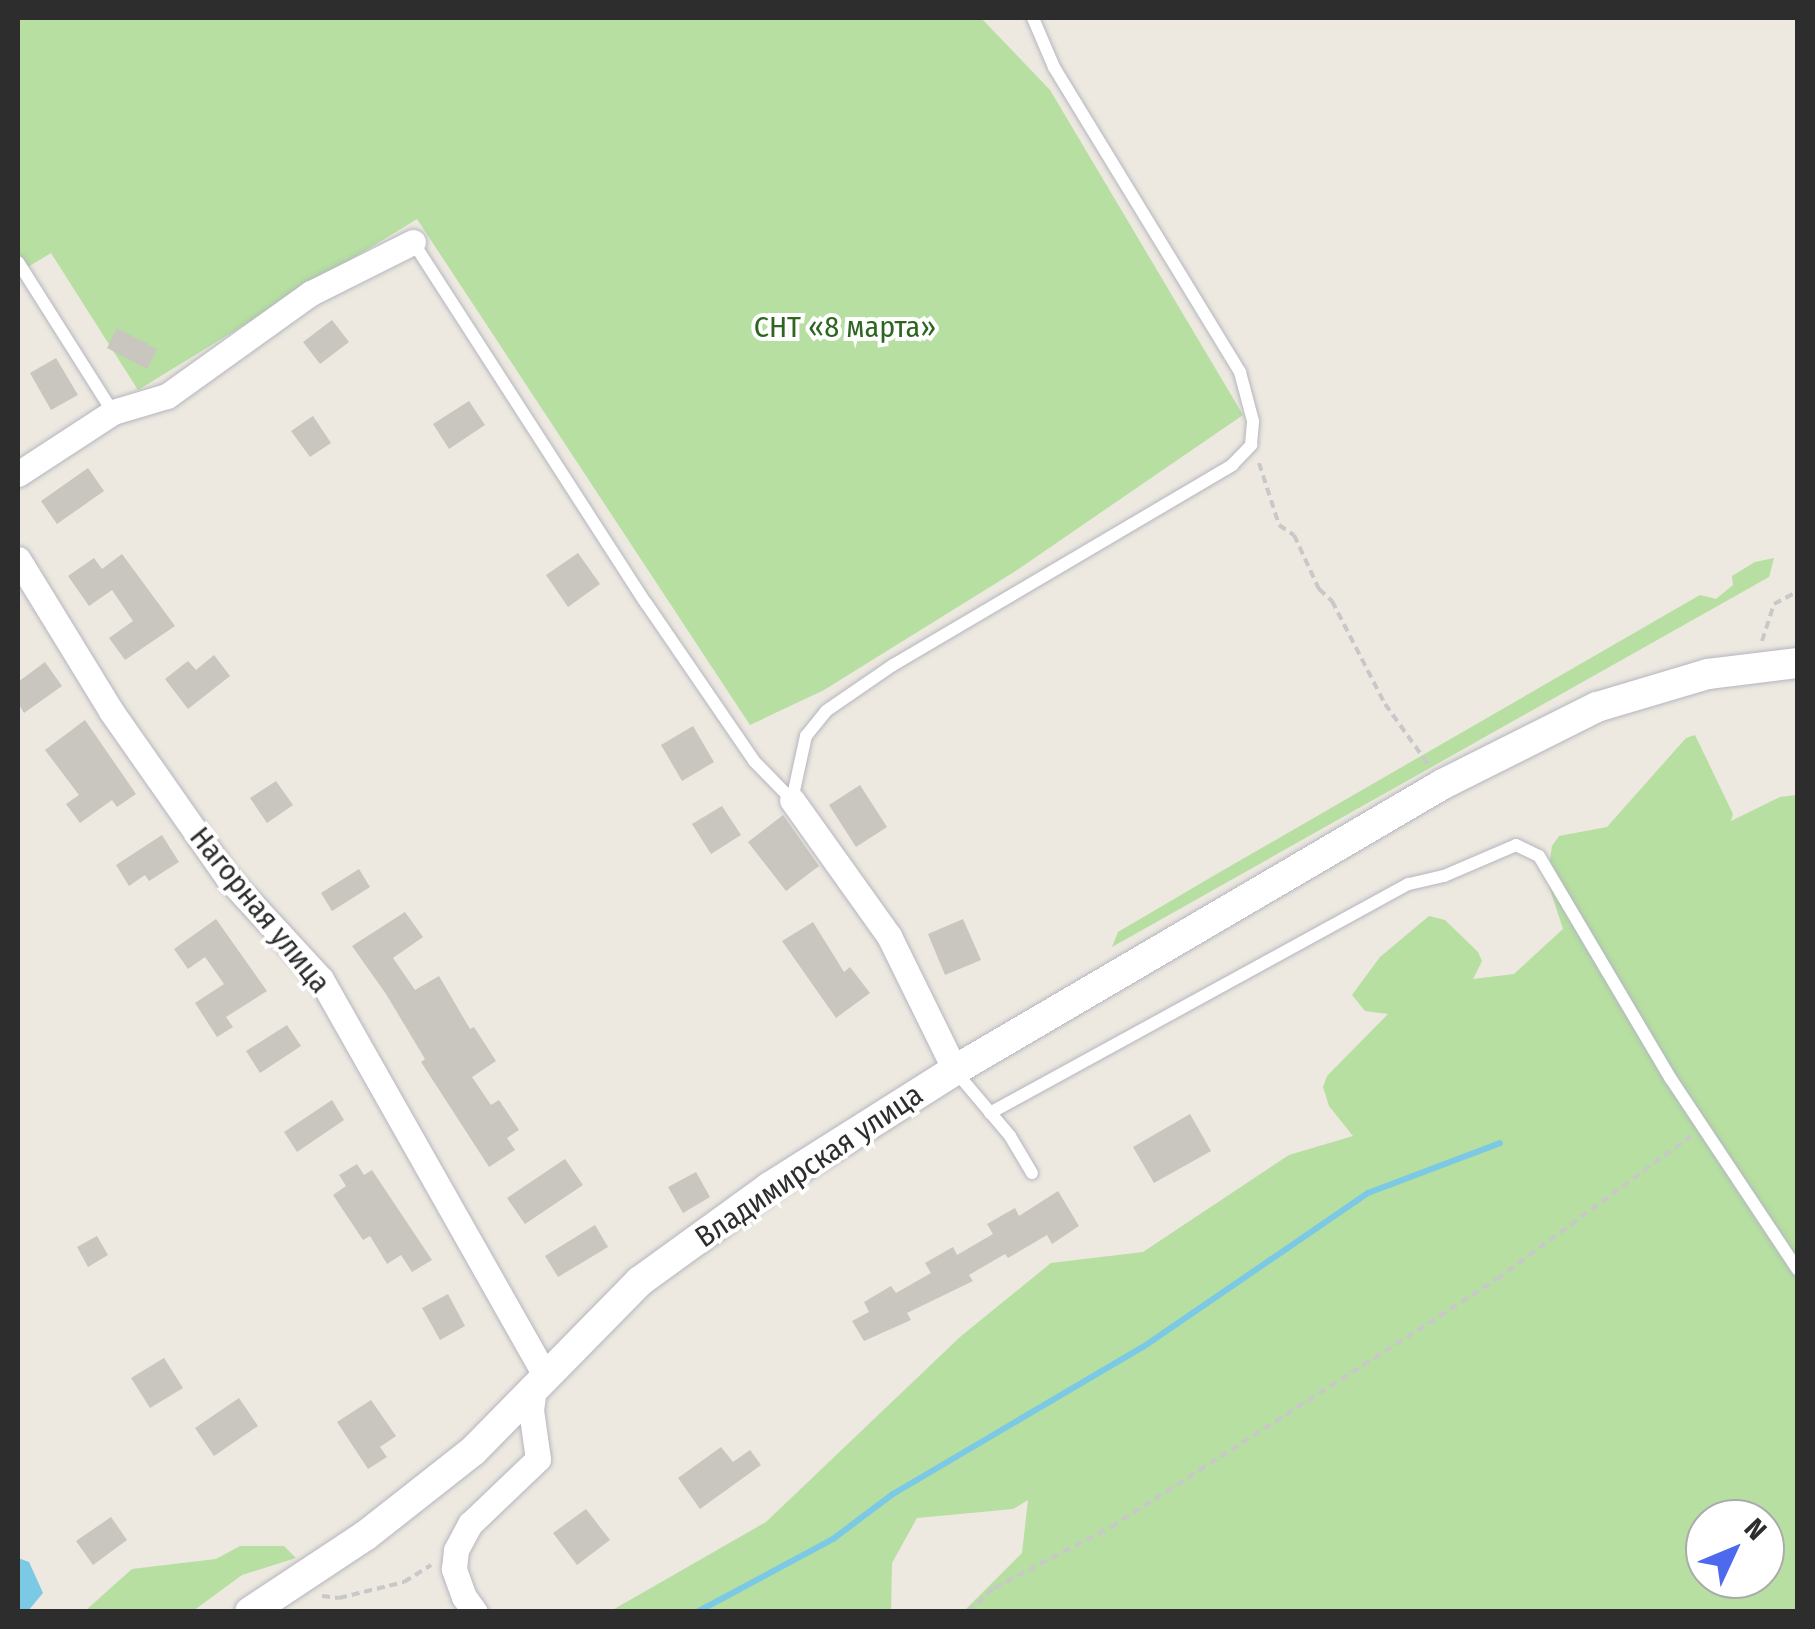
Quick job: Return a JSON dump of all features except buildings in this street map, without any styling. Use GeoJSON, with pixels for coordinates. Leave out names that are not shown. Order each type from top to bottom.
{"type":"FeatureCollection","features":[{"type":"Feature","properties":{"kind":"street"},"geometry":{"type":"LineString","coordinates":[[18,474],[113,412],[167,396],[310,293],[412,242]]}},
{"type":"Feature","properties":{"kind":"street","name":"Нагорная улица"},"geometry":{"type":"LineString","coordinates":[[18,559],[110,711],[228,878],[321,979],[540,1383]]}},
{"type":"Feature","properties":{"kind":"street","name":"Владимирская улица"},"geometry":{"type":"LineString","coordinates":[[250,1612],[365,1536],[473,1450],[640,1281],[770,1187],[955,1070],[1443,784],[1597,707],[1708,674],[1798,663]]}},
{"type":"Feature","properties":{"kind":"street"},"geometry":{"type":"LineString","coordinates":[[792,800],[888,936],[955,1070]]}},
{"type":"Feature","properties":{"kind":"street"},"geometry":{"type":"LineString","coordinates":[[475,1612],[464,1597],[454,1569],[456,1550],[470,1524],[538,1459],[531,1410],[540,1383]]}},
{"type":"Feature","properties":{"kind":"lane"},"geometry":{"type":"LineString","coordinates":[[792,800],[806,736],[826,711],[893,665],[1232,464],[1251,446],[1253,422],[1240,372],[1054,67],[1034,18]]}},
{"type":"Feature","properties":{"kind":"lane"},"geometry":{"type":"LineString","coordinates":[[412,242],[646,603],[754,760],[792,800]]}},
{"type":"Feature","properties":{"kind":"lane"},"geometry":{"type":"LineString","coordinates":[[18,262],[113,412]]}},
{"type":"Feature","properties":{"kind":"lane"},"geometry":{"type":"LineString","coordinates":[[990,1113],[1409,884],[1444,876],[1516,845],[1539,856],[1703,1128],[1798,1270]]}},
{"type":"Feature","properties":{"kind":"lane"},"geometry":{"type":"LineString","coordinates":[[955,1070],[1032,1173]]}},
{"type":"Feature","properties":{"kind":"path"},"geometry":{"type":"LineString","coordinates":[[1251,446],[1279,525],[1294,535],[1318,588],[1332,601],[1385,704],[1443,784]]}},
{"type":"Feature","properties":{"kind":"path"},"geometry":{"type":"LineString","coordinates":[[1753,668],[1774,604],[1798,591]]}},
{"type":"Feature","properties":{"kind":"path"},"geometry":{"type":"LineString","coordinates":[[968,1612],[994,1588],[1111,1527],[1498,1279],[1703,1128]]}},
{"type":"Feature","properties":{"kind":"path"},"geometry":{"type":"LineString","coordinates":[[320,1596],[338,1598],[404,1582],[456,1550]]}},
{"type":"Feature","properties":{"kind":"green space","name":"СНТ «8 марта»"},"geometry":{"type":"Polygon","coordinates":[[[18,18],[981,18],[1050,90],[1243,415],[1014,572],[824,690],[750,725],[417,219],[138,390],[51,253],[18,273],[18,18]]]}},
{"type":"Feature","properties":{"kind":"green space"},"geometry":{"type":"Polygon","coordinates":[[[1774,558],[1769,577],[1112,947],[1118,932],[1220,872],[1700,595],[1716,599],[1733,585],[1732,576],[1755,562],[1774,558]]]}},
{"type":"Feature","properties":{"kind":"green space"},"geometry":{"type":"Polygon","coordinates":[[[1695,735],[1733,814],[1731,821],[1780,797],[1797,795],[1797,1611],[964,1611],[1022,1553],[1028,1500],[1013,1509],[917,1518],[892,1563],[891,1611],[609,1612],[766,1522],[960,1337],[1051,1263],[1143,1252],[1289,1155],[1353,1136],[1329,1106],[1323,1087],[1327,1076],[1388,1014],[1365,1011],[1352,995],[1380,957],[1429,916],[1445,920],[1478,952],[1482,961],[1473,979],[1514,974],[1563,929],[1547,880],[1552,846],[1559,836],[1607,827],[1686,738],[1695,735]]]}},
{"type":"Feature","properties":{"kind":"green space"},"geometry":{"type":"Polygon","coordinates":[[[240,1546],[284,1546],[296,1558],[242,1575],[193,1611],[85,1611],[132,1569],[216,1559],[240,1546]]]}},
{"type":"Feature","properties":{"kind":"water"},"geometry":{"type":"Polygon","coordinates":[[[18,1558],[29,1562],[43,1593],[28,1611],[18,1611],[18,1558]]]}},
{"type":"Feature","properties":{"kind":"waterway"},"geometry":{"type":"LineString","coordinates":[[697,1612],[833,1539],[893,1494],[1143,1347],[1368,1193],[1500,1143]]}}]}
